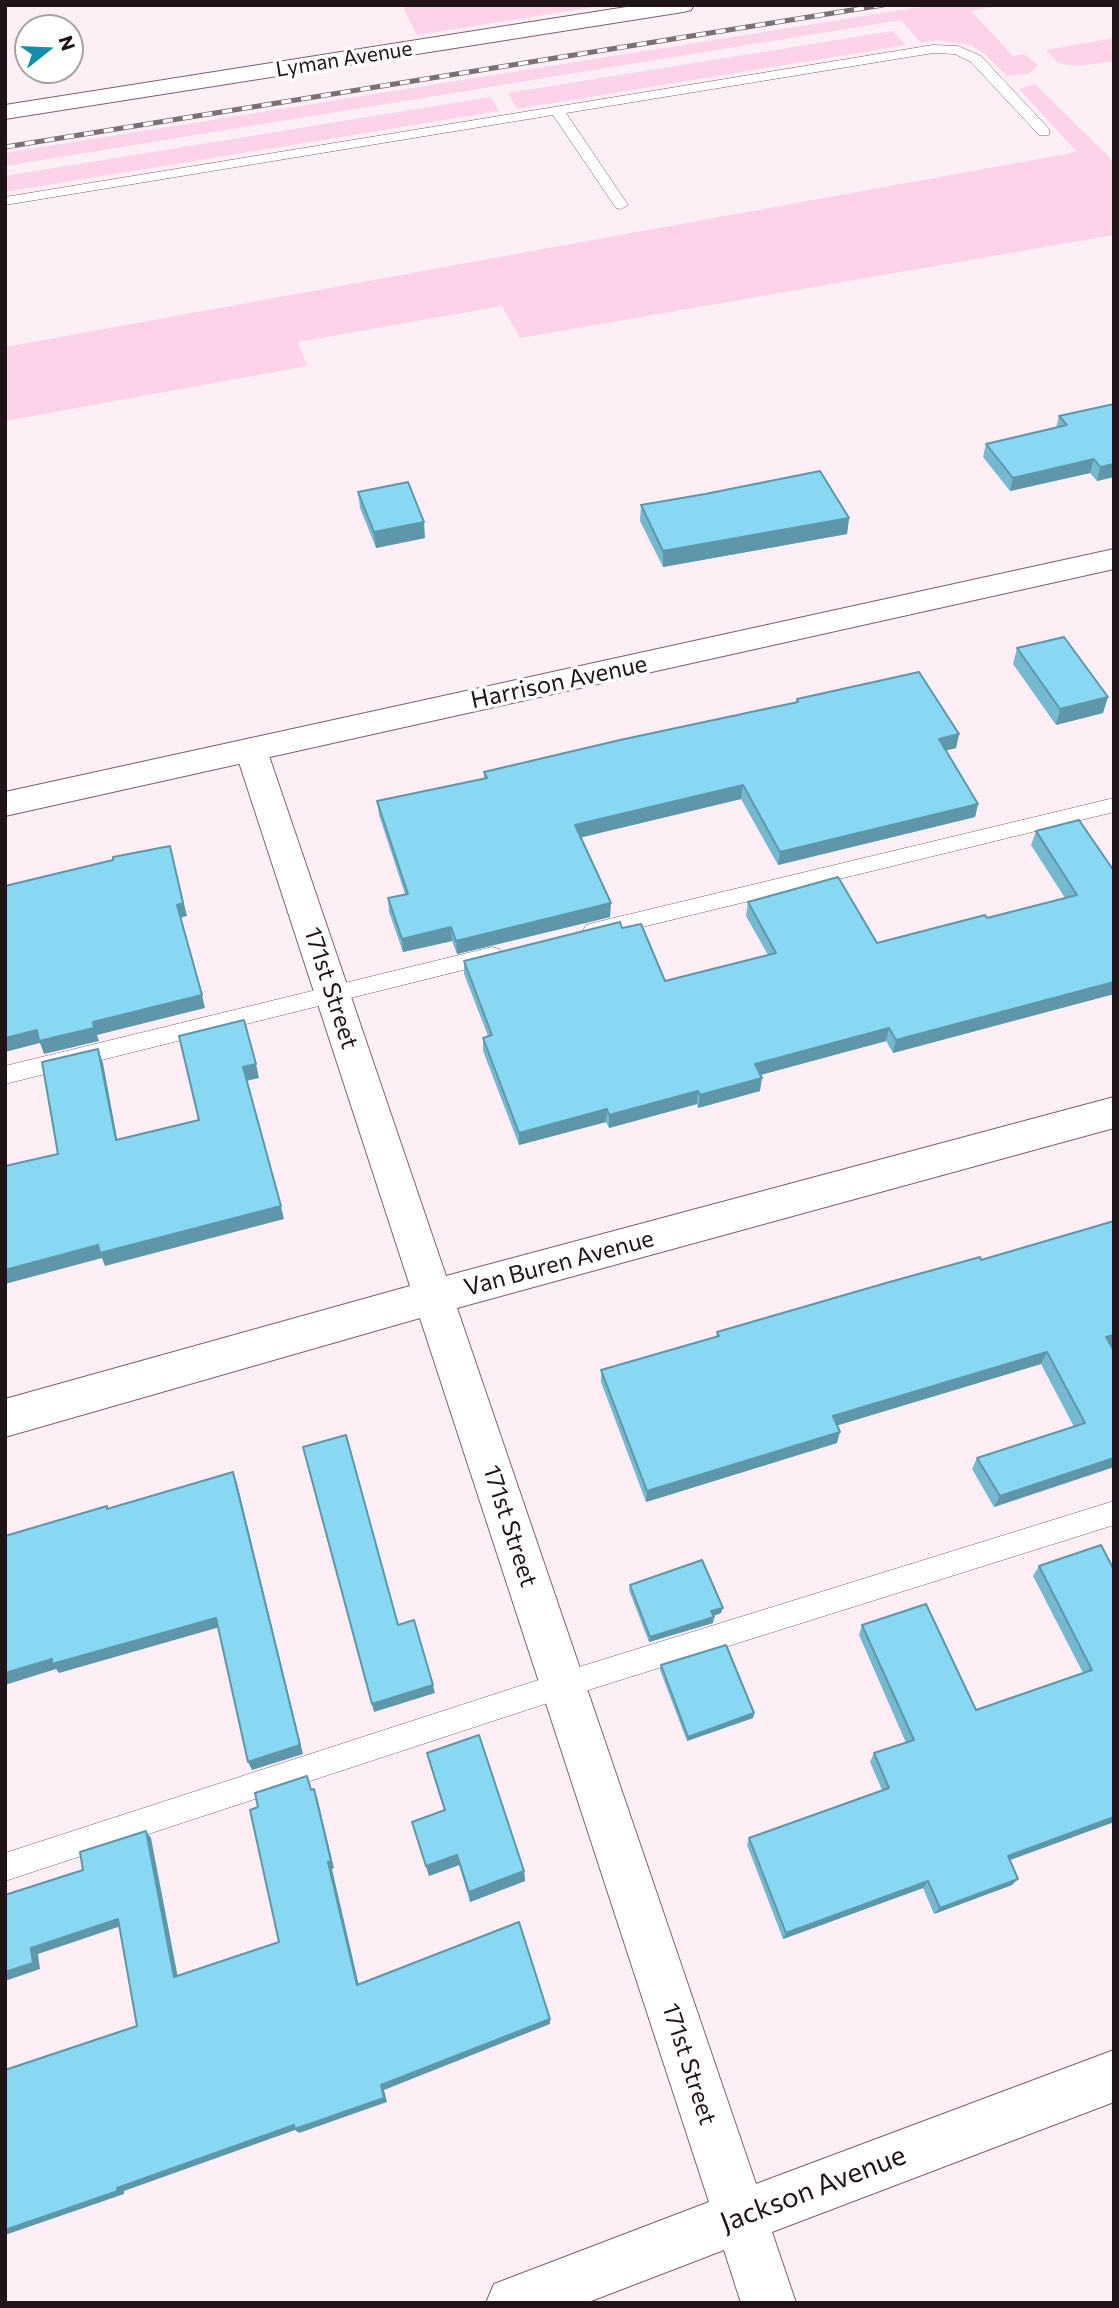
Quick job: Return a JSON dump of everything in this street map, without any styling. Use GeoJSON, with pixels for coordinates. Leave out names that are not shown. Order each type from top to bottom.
{"type":"FeatureCollection","features":[{"type":"Feature","properties":{"kind":"street","name":"Lyman Avenue"},"geometry":{"type":"LineString","coordinates":[[5,112],[683,5]]}},
{"type":"Feature","properties":{"kind":"street","name":"Harrison Avenue"},"geometry":{"type":"LineString","coordinates":[[5,804],[1114,559]]}},
{"type":"Feature","properties":{"kind":"street","name":"171st Street"},"geometry":{"type":"LineString","coordinates":[[251,750],[769,2303]]}},
{"type":"Feature","properties":{"kind":"street","name":"Van Buren Avenue"},"geometry":{"type":"LineString","coordinates":[[5,1418],[433,1297],[1114,1112]]}},
{"type":"Feature","properties":{"kind":"street","name":"Jackson Avenue"},"geometry":{"type":"LineString","coordinates":[[513,2303],[1114,2076]]}},
{"type":"Feature","properties":{"kind":"lane"},"geometry":{"type":"LineString","coordinates":[[5,201],[933,48],[958,50],[976,60],[1044,132]]}},
{"type":"Feature","properties":{"kind":"lane"},"geometry":{"type":"LineString","coordinates":[[557,111],[621,205]]}},
{"type":"Feature","properties":{"kind":"lane"},"geometry":{"type":"LineString","coordinates":[[575,935],[1114,805]]}},
{"type":"Feature","properties":{"kind":"lane"},"geometry":{"type":"LineString","coordinates":[[5,1075],[508,952]]}},
{"type":"Feature","properties":{"kind":"lane"},"geometry":{"type":"LineString","coordinates":[[5,1867],[563,1685],[1114,1513]]}},
{"type":"Feature","properties":{"kind":"shaded area"},"geometry":{"type":"Polygon","coordinates":[[[402,5],[607,5],[417,35],[402,5]]]}},
{"type":"Feature","properties":{"kind":"shaded area"},"geometry":{"type":"Polygon","coordinates":[[[933,5],[1004,5],[971,11],[1013,56],[1024,54],[1038,65],[1028,74],[1007,76],[986,55],[971,45],[937,40],[921,43],[901,20],[5,166],[5,153],[933,5]]]}},
{"type":"Feature","properties":{"kind":"shaded area"},"geometry":{"type":"Polygon","coordinates":[[[893,31],[906,45],[517,109],[508,93],[893,31]]]}},
{"type":"Feature","properties":{"kind":"shaded area"},"geometry":{"type":"Polygon","coordinates":[[[1114,38],[1114,61],[1079,66],[1063,64],[1056,61],[1046,50],[1114,38]]]}},
{"type":"Feature","properties":{"kind":"shaded area"},"geometry":{"type":"Polygon","coordinates":[[[1035,84],[1114,162],[1114,235],[520,338],[502,306],[298,342],[307,366],[5,421],[5,347],[1077,152],[1019,89],[1035,84]]]}},
{"type":"Feature","properties":{"kind":"shaded area"},"geometry":{"type":"Polygon","coordinates":[[[491,97],[499,111],[5,192],[5,176],[491,97]]]}},
{"type":"Feature","properties":{"kind":"building"},"geometry":{"type":"Polygon","coordinates":[[[1114,404],[1114,464],[1100,467],[1094,459],[1013,478],[986,444],[1067,425],[1059,416],[1114,404]]]}},
{"type":"Feature","properties":{"kind":"building"},"geometry":{"type":"Polygon","coordinates":[[[820,471],[849,518],[663,551],[641,505],[705,494],[820,471]]]}},
{"type":"Feature","properties":{"kind":"building"},"geometry":{"type":"Polygon","coordinates":[[[408,482],[424,522],[374,532],[358,492],[408,482]]]}},
{"type":"Feature","properties":{"kind":"building"},"geometry":{"type":"Polygon","coordinates":[[[1064,637],[1108,697],[1060,709],[1017,648],[1064,637]]]}},
{"type":"Feature","properties":{"kind":"building"},"geometry":{"type":"Polygon","coordinates":[[[919,672],[959,734],[939,739],[978,804],[780,852],[743,785],[575,825],[611,903],[456,941],[451,927],[402,939],[388,898],[408,894],[377,801],[487,778],[484,772],[798,702],[797,699],[919,672]]]}},
{"type":"Feature","properties":{"kind":"building"},"geometry":{"type":"Polygon","coordinates":[[[1079,820],[1114,871],[1114,982],[896,1040],[889,1028],[755,1064],[762,1078],[700,1095],[698,1091],[609,1115],[607,1109],[519,1133],[483,1038],[492,1035],[464,961],[620,922],[622,928],[641,924],[665,981],[776,953],[748,902],[838,877],[877,943],[985,915],[987,918],[1077,895],[1036,831],[1079,820]]]}},
{"type":"Feature","properties":{"kind":"building"},"geometry":{"type":"Polygon","coordinates":[[[170,846],[183,903],[177,905],[202,995],[93,1022],[94,1028],[39,1041],[37,1030],[5,1038],[5,886],[113,860],[113,857],[170,846]]]}},
{"type":"Feature","properties":{"kind":"building"},"geometry":{"type":"Polygon","coordinates":[[[244,1020],[256,1064],[243,1067],[281,1206],[100,1253],[98,1245],[5,1270],[5,1166],[58,1154],[42,1062],[98,1049],[116,1140],[199,1120],[179,1036],[244,1020]]]}},
{"type":"Feature","properties":{"kind":"building"},"geometry":{"type":"Polygon","coordinates":[[[1114,1221],[1114,1335],[1106,1337],[1114,1351],[1114,1458],[1000,1496],[977,1458],[1085,1423],[1047,1352],[833,1416],[840,1432],[647,1491],[601,1370],[719,1336],[717,1332],[1114,1221]]]}},
{"type":"Feature","properties":{"kind":"building"},"geometry":{"type":"Polygon","coordinates":[[[346,1435],[398,1625],[414,1620],[433,1685],[372,1704],[303,1447],[346,1435]]]}},
{"type":"Feature","properties":{"kind":"building"},"geometry":{"type":"Polygon","coordinates":[[[233,1472],[300,1745],[248,1762],[216,1618],[52,1664],[52,1659],[5,1673],[5,1536],[233,1472]]]}},
{"type":"Feature","properties":{"kind":"building"},"geometry":{"type":"Polygon","coordinates":[[[1101,1545],[1114,1570],[1114,1817],[1008,1856],[1018,1879],[940,1908],[928,1881],[786,1933],[749,1838],[889,1788],[874,1753],[914,1740],[862,1625],[926,1604],[976,1710],[1092,1670],[1039,1566],[1101,1545]]]}},
{"type":"Feature","properties":{"kind":"building"},"geometry":{"type":"Polygon","coordinates":[[[702,1560],[723,1608],[711,1611],[714,1617],[650,1637],[630,1585],[702,1560]]]}},
{"type":"Feature","properties":{"kind":"building"},"geometry":{"type":"Polygon","coordinates":[[[726,1645],[754,1713],[688,1737],[661,1665],[726,1645]]]}},
{"type":"Feature","properties":{"kind":"building"},"geometry":{"type":"Polygon","coordinates":[[[479,1735],[524,1871],[469,1892],[457,1855],[426,1866],[412,1822],[445,1810],[427,1753],[479,1735]]]}},
{"type":"Feature","properties":{"kind":"building"},"geometry":{"type":"Polygon","coordinates":[[[307,1776],[311,1790],[314,1789],[357,1985],[519,1922],[550,2019],[381,2085],[384,2098],[295,2129],[294,2125],[5,2230],[5,2070],[137,2026],[118,1919],[31,1948],[33,1963],[5,1972],[5,1895],[83,1870],[80,1852],[146,1831],[174,1977],[279,1942],[250,1810],[258,1807],[255,1793],[307,1776]]]}},
{"type":"Feature","properties":{"kind":"railway"},"geometry":{"type":"LineString","coordinates":[[5,147],[883,5]]}}]}
